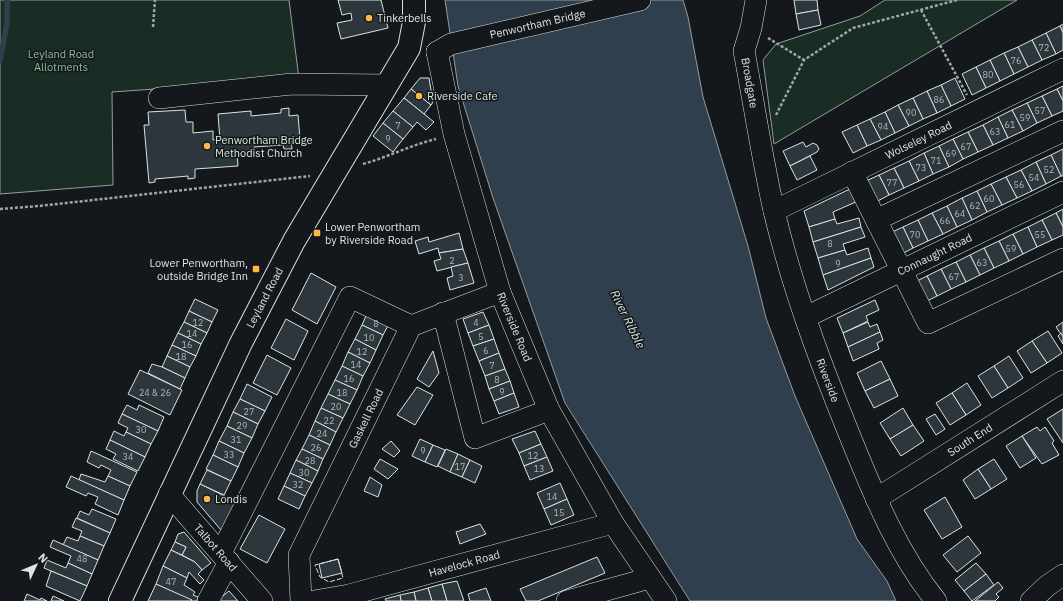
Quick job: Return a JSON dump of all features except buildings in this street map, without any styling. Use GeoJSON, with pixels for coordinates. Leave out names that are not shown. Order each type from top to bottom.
{"type":"FeatureCollection","features":[{"type":"Feature","properties":{"kind":"main road","name":"Leyland Road"},"geometry":{"type":"LineString","coordinates":[[120,601],[241,343],[294,241],[333,173],[409,48],[414,22],[414,0]]}},
{"type":"Feature","properties":{"kind":"street","name":"Penwortham Bridge"},"geometry":{"type":"LineString","coordinates":[[444,48],[640,0]]}},
{"type":"Feature","properties":{"kind":"street","name":"Broadgate"},"geometry":{"type":"LineString","coordinates":[[756,0],[752,28],[744,51],[761,144]]}},
{"type":"Feature","properties":{"kind":"street"},"geometry":{"type":"LineString","coordinates":[[409,48],[444,48]]}},
{"type":"Feature","properties":{"kind":"street","name":"Riverside Road"},"geometry":{"type":"LineString","coordinates":[[444,48],[454,134],[500,292],[549,410],[613,523],[666,601]]}},
{"type":"Feature","properties":{"kind":"street","name":"Wolseley Road"},"geometry":{"type":"LineString","coordinates":[[774,211],[1063,69]]}},
{"type":"Feature","properties":{"kind":"street"},"geometry":{"type":"LineString","coordinates":[[158,98],[292,84],[386,85]]}},
{"type":"Feature","properties":{"kind":"street"},"geometry":{"type":"LineString","coordinates":[[876,220],[1063,130]]}},
{"type":"Feature","properties":{"kind":"street","name":"Riverside"},"geometry":{"type":"LineString","coordinates":[[761,144],[774,211],[806,317],[839,408],[876,499],[902,550],[936,601]]}},
{"type":"Feature","properties":{"kind":"street"},"geometry":{"type":"LineString","coordinates":[[852,172],[928,323],[1063,259]]}},
{"type":"Feature","properties":{"kind":"street","name":"Connaught Road"},"geometry":{"type":"LineString","coordinates":[[806,317],[902,272],[1063,192]]}},
{"type":"Feature","properties":{"kind":"street"},"geometry":{"type":"LineString","coordinates":[[208,601],[225,558],[350,297],[411,326],[500,292]]}},
{"type":"Feature","properties":{"kind":"street"},"geometry":{"type":"LineString","coordinates":[[443,313],[475,438],[549,410]]}},
{"type":"Feature","properties":{"kind":"street","name":"Gaskell Road"},"geometry":{"type":"LineString","coordinates":[[301,601],[299,555],[411,326]]}},
{"type":"Feature","properties":{"kind":"street","name":"South End"},"geometry":{"type":"LineString","coordinates":[[876,499],[1063,381]]}},
{"type":"Feature","properties":{"kind":"street","name":"Talbot Road"},"geometry":{"type":"LineString","coordinates":[[169,494],[262,601]]}},
{"type":"Feature","properties":{"kind":"street","name":"Havelock Road"},"geometry":{"type":"LineString","coordinates":[[314,601],[350,598],[613,523]]}},
{"type":"Feature","properties":{"kind":"street"},"geometry":{"type":"LineString","coordinates":[[1031,601],[1047,586],[1063,575]]}},
{"type":"Feature","properties":{"kind":"street"},"geometry":{"type":"LineString","coordinates":[[567,601],[650,578]]}},
{"type":"Feature","properties":{"kind":"path"},"geometry":{"type":"LineString","coordinates":[[153,27],[155,0]]}},
{"type":"Feature","properties":{"kind":"path"},"geometry":{"type":"LineString","coordinates":[[775,116],[804,60],[853,28],[957,0]]}},
{"type":"Feature","properties":{"kind":"path"},"geometry":{"type":"LineString","coordinates":[[920,9],[975,112]]}},
{"type":"Feature","properties":{"kind":"path"},"geometry":{"type":"LineString","coordinates":[[333,173],[387,157],[417,144],[454,134]]}},
{"type":"Feature","properties":{"kind":"path"},"geometry":{"type":"LineString","coordinates":[[0,209],[46,206],[290,178]]}},
{"type":"Feature","properties":{"kind":"green space","name":"Leyland Road Allotments"},"geometry":{"type":"Polygon","coordinates":[[[0,0],[289,0],[299,79],[112,92],[113,185],[0,194],[0,0]]]}},
{"type":"Feature","properties":{"kind":"green space"},"geometry":{"type":"Polygon","coordinates":[[[885,0],[1017,0],[774,144],[763,60],[776,44],[860,16],[885,0]]]}},
{"type":"Feature","properties":{"kind":"water","name":"River Ribble"},"geometry":{"type":"Polygon","coordinates":[[[445,0],[683,0],[688,17],[703,97],[748,246],[766,318],[795,396],[857,539],[887,581],[896,601],[690,601],[565,403],[493,198],[458,86],[445,0]]]}},
{"type":"Feature","properties":{"kind":"waterway"},"geometry":{"type":"LineString","coordinates":[[0,61],[7,23],[7,0]]}},
{"type":"Feature","properties":{"kind":"fence"},"geometry":{"type":"LineString","coordinates":[[338,559],[343,578],[329,582],[320,577],[315,565],[338,559]]}},
{"type":"Feature","properties":{"kind":"place","name":"Tinkerbells"},"geometry":{"type":"Point","coordinates":[369,18]}},
{"type":"Feature","properties":{"kind":"place","name":"Riverside Cafe"},"geometry":{"type":"Point","coordinates":[419,96]}},
{"type":"Feature","properties":{"kind":"place","name":"Penwortham Bridge Methodist Church"},"geometry":{"type":"Point","coordinates":[207,146]}},
{"type":"Feature","properties":{"kind":"place","name":"Lower Penwortham by Riverside Road"},"geometry":{"type":"Point","coordinates":[317,233]}},
{"type":"Feature","properties":{"kind":"place","name":"Lower Penwortham, outside Bridge Inn"},"geometry":{"type":"Point","coordinates":[256,269]}},
{"type":"Feature","properties":{"kind":"place","name":"Londis"},"geometry":{"type":"Point","coordinates":[207,499]}}]}
